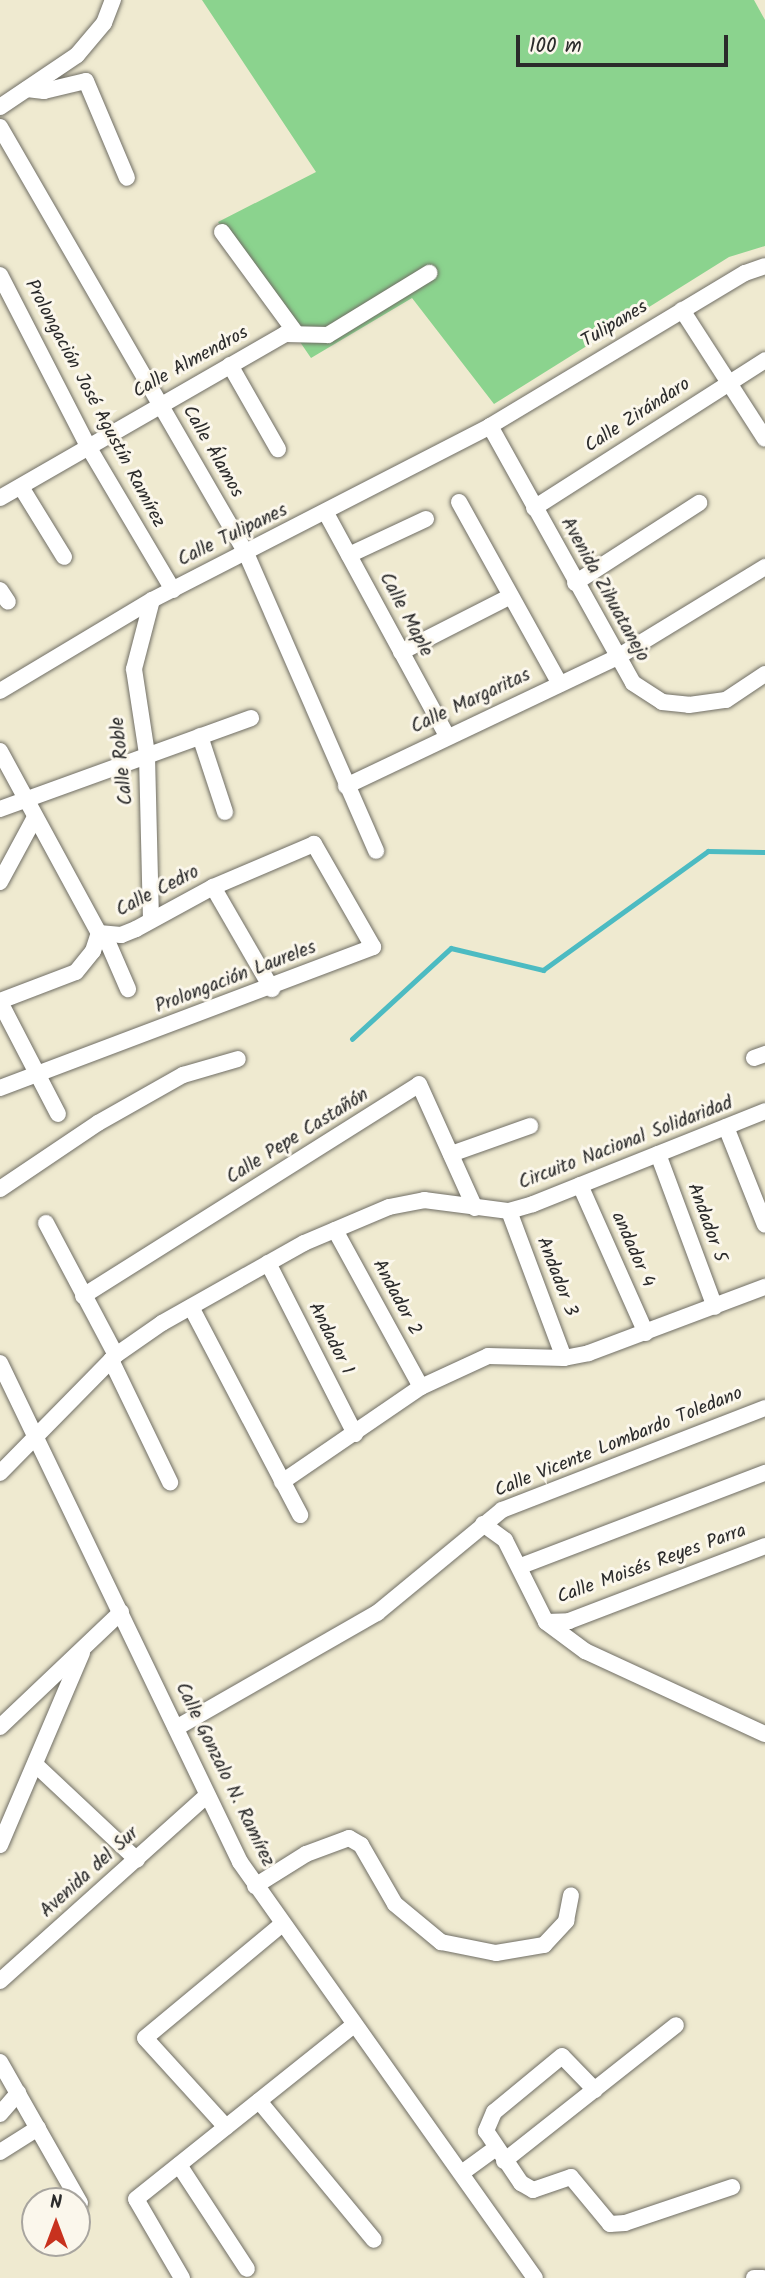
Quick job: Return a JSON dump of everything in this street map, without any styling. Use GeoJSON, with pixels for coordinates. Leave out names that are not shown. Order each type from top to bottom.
{"type":"FeatureCollection","features":[{"type":"Feature","properties":{"kind":"street"},"geometry":{"type":"LineString","coordinates":[[0,107],[77,55],[104,23],[113,0]]}},
{"type":"Feature","properties":{"kind":"street"},"geometry":{"type":"LineString","coordinates":[[27,89],[44,91],[86,81],[127,178]]}},
{"type":"Feature","properties":{"kind":"street","name":"Calle Álamos"},"geometry":{"type":"LineString","coordinates":[[0,127],[246,553],[376,850]]}},
{"type":"Feature","properties":{"kind":"street"},"geometry":{"type":"LineString","coordinates":[[222,232],[296,333],[328,335],[429,274]]}},
{"type":"Feature","properties":{"kind":"street","name":"Tulipanes"},"geometry":{"type":"LineString","coordinates":[[490,426],[682,310],[765,266]]}},
{"type":"Feature","properties":{"kind":"street","name":"Prolongación José Agustín Ramírez"},"geometry":{"type":"LineString","coordinates":[[0,275],[89,448],[173,590]]}},
{"type":"Feature","properties":{"kind":"street"},"geometry":{"type":"LineString","coordinates":[[682,310],[765,439]]}},
{"type":"Feature","properties":{"kind":"street","name":"Calle Almendros"},"geometry":{"type":"LineString","coordinates":[[0,498],[285,334],[296,333]]}},
{"type":"Feature","properties":{"kind":"street","name":"Calle Zirándaro"},"geometry":{"type":"LineString","coordinates":[[534,508],[765,360]]}},
{"type":"Feature","properties":{"kind":"street"},"geometry":{"type":"LineString","coordinates":[[230,365],[278,449]]}},
{"type":"Feature","properties":{"kind":"street","name":"Avenida Zihuatanejo"},"geometry":{"type":"LineString","coordinates":[[490,426],[616,658],[633,683],[662,702],[689,705],[726,700],[765,674]]}},
{"type":"Feature","properties":{"kind":"street","name":"Calle Tulipanes"},"geometry":{"type":"LineString","coordinates":[[0,691],[152,600],[326,513],[490,426]]}},
{"type":"Feature","properties":{"kind":"street"},"geometry":{"type":"LineString","coordinates":[[21,487],[64,557]]}},
{"type":"Feature","properties":{"kind":"street"},"geometry":{"type":"LineString","coordinates":[[459,502],[560,684]]}},
{"type":"Feature","properties":{"kind":"street"},"geometry":{"type":"LineString","coordinates":[[575,583],[699,503]]}},
{"type":"Feature","properties":{"kind":"street","name":"Calle Maple"},"geometry":{"type":"LineString","coordinates":[[326,513],[447,736]]}},
{"type":"Feature","properties":{"kind":"street"},"geometry":{"type":"LineString","coordinates":[[349,555],[426,519]]}},
{"type":"Feature","properties":{"kind":"street","name":"Calle Margaritas"},"geometry":{"type":"LineString","coordinates":[[346,786],[616,658],[765,568]]}},
{"type":"Feature","properties":{"kind":"street"},"geometry":{"type":"LineString","coordinates":[[401,652],[512,596]]}},
{"type":"Feature","properties":{"kind":"street","name":"Calle Roble"},"geometry":{"type":"LineString","coordinates":[[152,600],[134,669],[147,754],[152,920]]}},
{"type":"Feature","properties":{"kind":"street"},"geometry":{"type":"LineString","coordinates":[[0,809],[251,718]]}},
{"type":"Feature","properties":{"kind":"street"},"geometry":{"type":"LineString","coordinates":[[200,736],[225,812]]}},
{"type":"Feature","properties":{"kind":"street"},"geometry":{"type":"LineString","coordinates":[[0,751],[34,819],[102,934],[128,989]]}},
{"type":"Feature","properties":{"kind":"street"},"geometry":{"type":"LineString","coordinates":[[0,882],[34,819]]}},
{"type":"Feature","properties":{"kind":"street","name":"Calle Cedro"},"geometry":{"type":"LineString","coordinates":[[0,1001],[76,972],[93,951],[102,934],[121,935],[213,887],[314,844]]}},
{"type":"Feature","properties":{"kind":"street","name":"Prolongación Laureles"},"geometry":{"type":"LineString","coordinates":[[0,1088],[272,989],[373,947],[314,844]]}},
{"type":"Feature","properties":{"kind":"street"},"geometry":{"type":"LineString","coordinates":[[213,887],[272,989]]}},
{"type":"Feature","properties":{"kind":"street"},"geometry":{"type":"LineString","coordinates":[[0,1001],[58,1114]]}},
{"type":"Feature","properties":{"kind":"street"},"geometry":{"type":"LineString","coordinates":[[0,1189],[98,1123],[183,1075],[238,1059]]}},
{"type":"Feature","properties":{"kind":"street","name":"Calle Pepe Castañón"},"geometry":{"type":"LineString","coordinates":[[83,1296],[419,1084],[475,1208]]}},
{"type":"Feature","properties":{"kind":"street","name":"Circuito Nacional Solidaridad"},"geometry":{"type":"LineString","coordinates":[[0,1474],[113,1357],[191,1307],[268,1263],[335,1230],[390,1207],[424,1200],[509,1211],[765,1111]]}},
{"type":"Feature","properties":{"kind":"street"},"geometry":{"type":"LineString","coordinates":[[451,1154],[530,1126]]}},
{"type":"Feature","properties":{"kind":"street"},"geometry":{"type":"LineString","coordinates":[[726,1127],[765,1225]]}},
{"type":"Feature","properties":{"kind":"street","name":"Andador 5"},"geometry":{"type":"LineString","coordinates":[[658,1154],[715,1307]]}},
{"type":"Feature","properties":{"kind":"street","name":"andador 4"},"geometry":{"type":"LineString","coordinates":[[580,1185],[646,1333]]}},
{"type":"Feature","properties":{"kind":"street","name":"Andador 3"},"geometry":{"type":"LineString","coordinates":[[509,1211],[564,1358]]}},
{"type":"Feature","properties":{"kind":"street"},"geometry":{"type":"LineString","coordinates":[[46,1223],[113,1357],[170,1482]]}},
{"type":"Feature","properties":{"kind":"street","name":"Andador 2"},"geometry":{"type":"LineString","coordinates":[[335,1230],[421,1387]]}},
{"type":"Feature","properties":{"kind":"street","name":"Andador 1"},"geometry":{"type":"LineString","coordinates":[[268,1263],[355,1434]]}},
{"type":"Feature","properties":{"kind":"street"},"geometry":{"type":"LineString","coordinates":[[282,1482],[421,1387],[488,1356],[564,1358],[646,1333],[765,1287]]}},
{"type":"Feature","properties":{"kind":"street"},"geometry":{"type":"LineString","coordinates":[[191,1307],[300,1515]]}},
{"type":"Feature","properties":{"kind":"street","name":"Calle Gonzalo N. Ramírez"},"geometry":{"type":"LineString","coordinates":[[0,1363],[38,1435],[207,1795],[255,1886],[353,2026],[463,2172],[535,2278]]}},
{"type":"Feature","properties":{"kind":"street","name":"Calle Vicente Lombardo Toledano"},"geometry":{"type":"LineString","coordinates":[[176,1728],[377,1613],[502,1510],[765,1408]]}},
{"type":"Feature","properties":{"kind":"street"},"geometry":{"type":"LineString","coordinates":[[521,1566],[765,1473]]}},
{"type":"Feature","properties":{"kind":"street","name":"Calle Moisés Reyes Parra"},"geometry":{"type":"LineString","coordinates":[[483,1524],[505,1540],[521,1566],[546,1622],[569,1621],[765,1546]]}},
{"type":"Feature","properties":{"kind":"street"},"geometry":{"type":"LineString","coordinates":[[1,1724],[82,1653],[121,1612]]}},
{"type":"Feature","properties":{"kind":"street"},"geometry":{"type":"LineString","coordinates":[[546,1622],[585,1651],[765,1734]]}},
{"type":"Feature","properties":{"kind":"street"},"geometry":{"type":"LineString","coordinates":[[0,1845],[37,1766],[82,1653]]}},
{"type":"Feature","properties":{"kind":"street"},"geometry":{"type":"LineString","coordinates":[[37,1766],[137,1860]]}},
{"type":"Feature","properties":{"kind":"street","name":"Avenida del Sur"},"geometry":{"type":"LineString","coordinates":[[0,1981],[207,1795]]}},
{"type":"Feature","properties":{"kind":"street"},"geometry":{"type":"LineString","coordinates":[[255,1886],[282,1867],[349,1838],[361,1845],[395,1904],[441,1942],[496,1953],[544,1945],[566,1921],[571,1895]]}},
{"type":"Feature","properties":{"kind":"street"},"geometry":{"type":"LineString","coordinates":[[226,2127],[145,2038],[281,1925]]}},
{"type":"Feature","properties":{"kind":"street"},"geometry":{"type":"LineString","coordinates":[[463,2172],[500,2155],[595,2090],[676,2025]]}},
{"type":"Feature","properties":{"kind":"street"},"geometry":{"type":"LineString","coordinates":[[182,2278],[136,2199],[353,2026]]}},
{"type":"Feature","properties":{"kind":"street"},"geometry":{"type":"LineString","coordinates":[[595,2090],[562,2056],[488,2120],[486,2131],[521,2183],[533,2190],[571,2176],[610,2224],[625,2223],[732,2187]]}},
{"type":"Feature","properties":{"kind":"street"},"geometry":{"type":"LineString","coordinates":[[0,2062],[71,2187]]}},
{"type":"Feature","properties":{"kind":"street"},"geometry":{"type":"LineString","coordinates":[[0,2114],[19,2093]]}},
{"type":"Feature","properties":{"kind":"street"},"geometry":{"type":"LineString","coordinates":[[259,2101],[374,2240]]}},
{"type":"Feature","properties":{"kind":"street"},"geometry":{"type":"LineString","coordinates":[[0,2152],[38,2128]]}},
{"type":"Feature","properties":{"kind":"street"},"geometry":{"type":"LineString","coordinates":[[179,2165],[247,2269]]}},
{"type":"Feature","properties":{"kind":"street"},"geometry":{"type":"LineString","coordinates":[[754,2278],[763,2278]]}},
{"type":"Feature","properties":{"kind":"green space"},"geometry":{"type":"Polygon","coordinates":[[[202,0],[754,0],[765,20],[765,246],[729,257],[494,404],[412,298],[311,358],[218,222],[316,172],[202,0]]]}},
{"type":"Feature","properties":{"kind":"waterway"},"geometry":{"type":"LineString","coordinates":[[352,1039],[451,948],[543,970],[708,851],[765,852]]}}]}
